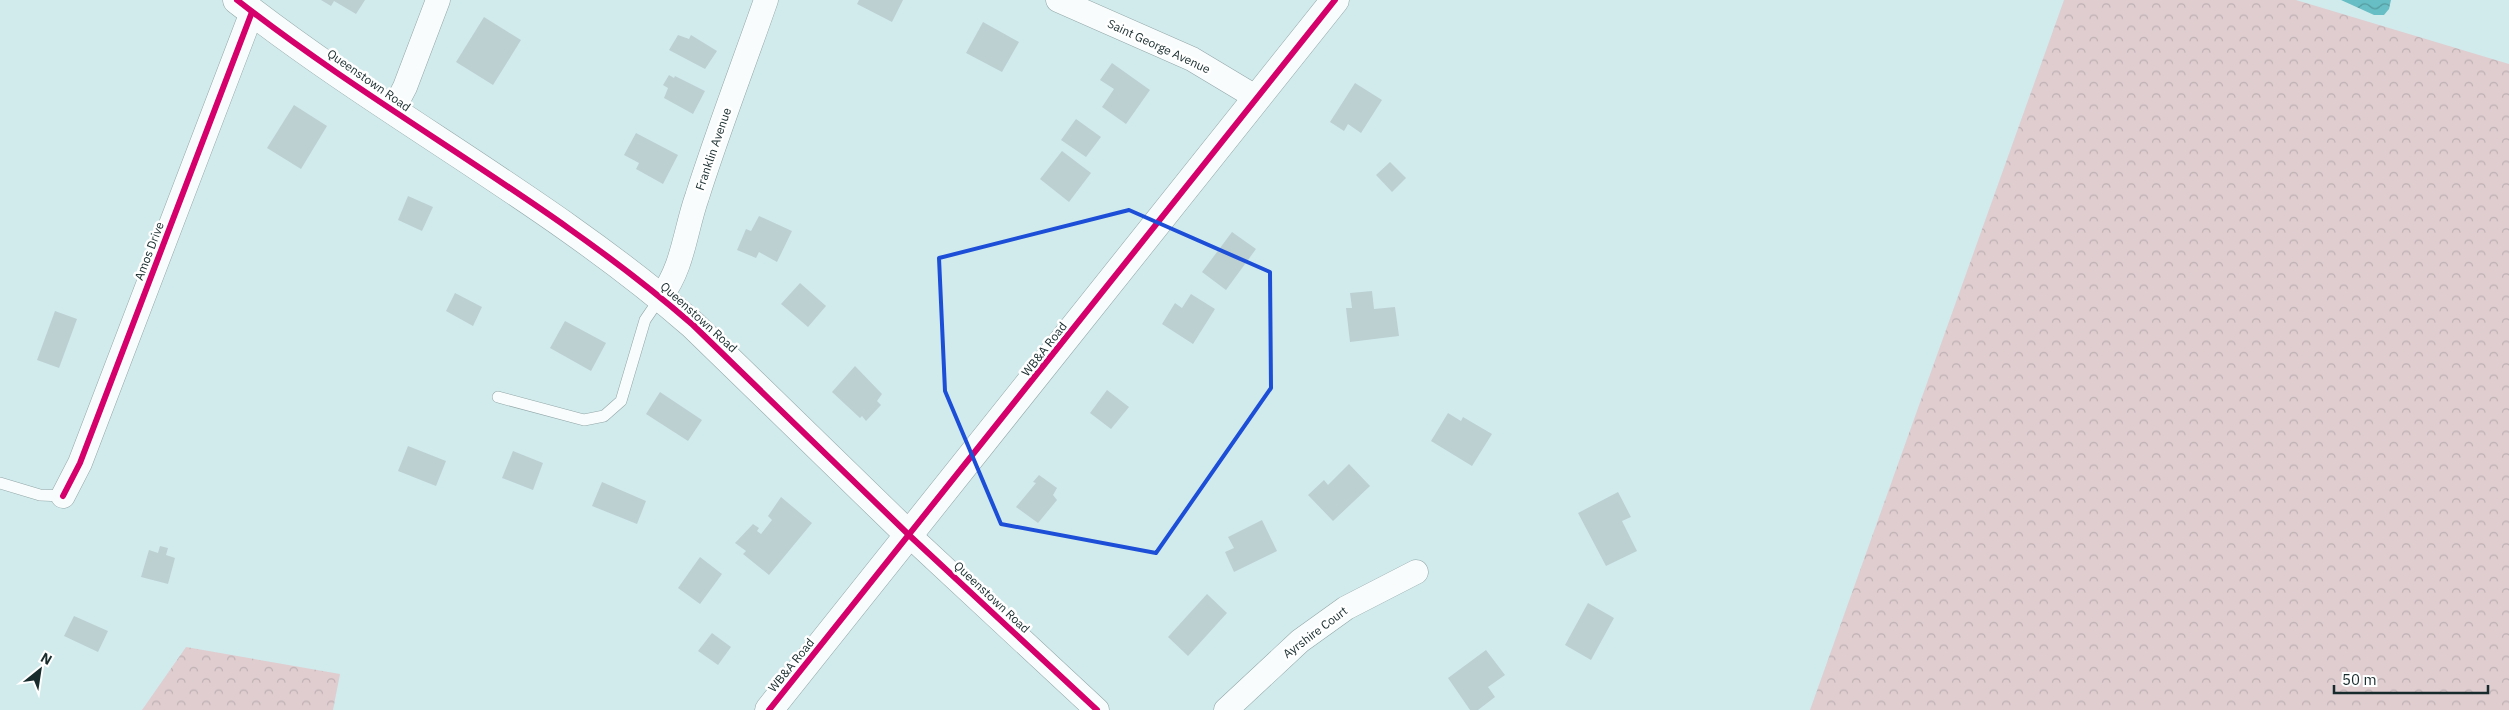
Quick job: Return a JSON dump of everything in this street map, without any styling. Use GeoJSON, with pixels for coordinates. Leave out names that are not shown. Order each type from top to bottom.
{"type":"FeatureCollection","features":[{"type":"Feature","properties":{"kind":"street"},"geometry":{"type":"LineString","coordinates":[[393,110],[438,0]]}},
{"type":"Feature","properties":{"kind":"street","name":"Franklin Avenue"},"geometry":{"type":"LineString","coordinates":[[661,296],[671,284],[678,266],[696,199],[766,0]]}},
{"type":"Feature","properties":{"kind":"street","name":"Saint George Avenue"},"geometry":{"type":"LineString","coordinates":[[1058,0],[1192,59],[1257,98]]}},
{"type":"Feature","properties":{"kind":"street","name":"WB&A Road"},"geometry":{"type":"LineString","coordinates":[[769,710],[910,536],[1334,0]]}},
{"type":"Feature","properties":{"kind":"street","name":"Queenstown Road"},"geometry":{"type":"LineString","coordinates":[[245,6],[393,110],[602,252],[661,296],[910,536],[1097,710]]}},
{"type":"Feature","properties":{"kind":"street","name":"Amos Drive"},"geometry":{"type":"LineString","coordinates":[[63,496],[80,463],[245,6]]}},
{"type":"Feature","properties":{"kind":"street","name":"Ayrshire Court"},"geometry":{"type":"LineString","coordinates":[[1226,710],[1300,641],[1346,608],[1416,572]]}},
{"type":"Feature","properties":{"kind":"lane"},"geometry":{"type":"LineString","coordinates":[[498,396],[584,420],[604,416],[621,401],[645,320],[661,296]]}},
{"type":"Feature","properties":{"kind":"lane"},"geometry":{"type":"LineString","coordinates":[[0,482],[40,495],[63,496]]}},
{"type":"Feature","properties":{"kind":"highlighted area"},"geometry":{"type":"Polygon","coordinates":[[[1129,210],[1270,272],[1271,388],[1156,553],[1001,524],[945,391],[939,258],[1129,210]]]}},
{"type":"Feature","properties":{"kind":"green space"},"geometry":{"type":"Polygon","coordinates":[[[2064,0],[2296,0],[2509,64],[2509,710],[1810,710],[2064,0]]]}},
{"type":"Feature","properties":{"kind":"green space"},"geometry":{"type":"Polygon","coordinates":[[[186,647],[340,674],[333,710],[142,710],[186,647]]]}},
{"type":"Feature","properties":{"kind":"water"},"geometry":{"type":"Polygon","coordinates":[[[2341,0],[2391,0],[2389,9],[2384,15],[2374,15],[2341,0]]]}},
{"type":"Feature","properties":{"kind":"building"},"geometry":{"type":"Polygon","coordinates":[[[321,0],[365,0],[356,14],[334,1],[331,6],[321,0]]]}},
{"type":"Feature","properties":{"kind":"building"},"geometry":{"type":"Polygon","coordinates":[[[859,0],[903,0],[892,22],[857,4],[859,0]]]}},
{"type":"Feature","properties":{"kind":"building"},"geometry":{"type":"Polygon","coordinates":[[[484,17],[521,40],[493,85],[456,62],[484,17]]]}},
{"type":"Feature","properties":{"kind":"building"},"geometry":{"type":"Polygon","coordinates":[[[983,22],[1019,42],[1002,72],[966,53],[983,22]]]}},
{"type":"Feature","properties":{"kind":"building"},"geometry":{"type":"Polygon","coordinates":[[[678,35],[689,39],[691,35],[717,51],[705,69],[669,50],[678,35]]]}},
{"type":"Feature","properties":{"kind":"building"},"geometry":{"type":"Polygon","coordinates":[[[1112,63],[1150,90],[1126,124],[1102,107],[1114,89],[1100,80],[1112,63]]]}},
{"type":"Feature","properties":{"kind":"building"},"geometry":{"type":"Polygon","coordinates":[[[669,75],[674,78],[675,76],[705,91],[693,114],[664,98],[668,88],[663,85],[669,75]]]}},
{"type":"Feature","properties":{"kind":"building"},"geometry":{"type":"Polygon","coordinates":[[[1355,83],[1382,100],[1361,133],[1348,124],[1344,131],[1330,122],[1355,83]]]}},
{"type":"Feature","properties":{"kind":"building"},"geometry":{"type":"Polygon","coordinates":[[[294,105],[327,126],[301,169],[267,148],[294,105]]]}},
{"type":"Feature","properties":{"kind":"building"},"geometry":{"type":"Polygon","coordinates":[[[1076,119],[1101,137],[1086,157],[1061,140],[1076,119]]]}},
{"type":"Feature","properties":{"kind":"building"},"geometry":{"type":"Polygon","coordinates":[[[636,133],[678,155],[663,184],[636,169],[639,163],[624,155],[636,133]]]}},
{"type":"Feature","properties":{"kind":"building"},"geometry":{"type":"Polygon","coordinates":[[[1062,151],[1091,173],[1069,202],[1040,179],[1062,151]]]}},
{"type":"Feature","properties":{"kind":"building"},"geometry":{"type":"Polygon","coordinates":[[[1390,162],[1406,178],[1392,192],[1376,175],[1390,162]]]}},
{"type":"Feature","properties":{"kind":"building"},"geometry":{"type":"Polygon","coordinates":[[[408,196],[433,207],[422,231],[398,220],[408,196]]]}},
{"type":"Feature","properties":{"kind":"building"},"geometry":{"type":"Polygon","coordinates":[[[759,216],[792,231],[777,262],[759,252],[756,258],[737,250],[746,229],[751,231],[759,216]]]}},
{"type":"Feature","properties":{"kind":"building"},"geometry":{"type":"Polygon","coordinates":[[[1232,232],[1256,249],[1226,290],[1202,272],[1232,232]]]}},
{"type":"Feature","properties":{"kind":"building"},"geometry":{"type":"Polygon","coordinates":[[[800,283],[826,306],[808,327],[781,304],[800,283]]]}},
{"type":"Feature","properties":{"kind":"building"},"geometry":{"type":"Polygon","coordinates":[[[1372,291],[1374,309],[1395,307],[1399,336],[1350,342],[1346,308],[1352,308],[1350,293],[1372,291]]]}},
{"type":"Feature","properties":{"kind":"building"},"geometry":{"type":"Polygon","coordinates":[[[455,293],[482,307],[473,326],[446,311],[455,293]]]}},
{"type":"Feature","properties":{"kind":"building"},"geometry":{"type":"Polygon","coordinates":[[[1191,294],[1215,309],[1193,344],[1162,324],[1175,303],[1182,308],[1191,294]]]}},
{"type":"Feature","properties":{"kind":"building"},"geometry":{"type":"Polygon","coordinates":[[[55,311],[77,319],[59,368],[37,360],[55,311]]]}},
{"type":"Feature","properties":{"kind":"building"},"geometry":{"type":"Polygon","coordinates":[[[565,321],[606,343],[591,371],[550,348],[565,321]]]}},
{"type":"Feature","properties":{"kind":"building"},"geometry":{"type":"Polygon","coordinates":[[[855,366],[882,394],[877,401],[881,405],[866,421],[862,416],[860,418],[832,392],[855,366]]]}},
{"type":"Feature","properties":{"kind":"building"},"geometry":{"type":"Polygon","coordinates":[[[1107,390],[1129,407],[1111,429],[1090,413],[1107,390]]]}},
{"type":"Feature","properties":{"kind":"building"},"geometry":{"type":"Polygon","coordinates":[[[660,392],[702,420],[688,441],[646,414],[660,392]]]}},
{"type":"Feature","properties":{"kind":"building"},"geometry":{"type":"Polygon","coordinates":[[[1448,413],[1461,421],[1463,417],[1492,434],[1472,466],[1431,441],[1448,413]]]}},
{"type":"Feature","properties":{"kind":"building"},"geometry":{"type":"Polygon","coordinates":[[[408,446],[446,461],[436,486],[398,471],[408,446]]]}},
{"type":"Feature","properties":{"kind":"building"},"geometry":{"type":"Polygon","coordinates":[[[513,451],[543,463],[533,490],[502,478],[513,451]]]}},
{"type":"Feature","properties":{"kind":"building"},"geometry":{"type":"Polygon","coordinates":[[[1349,464],[1370,486],[1333,521],[1308,495],[1324,480],[1328,485],[1349,464]]]}},
{"type":"Feature","properties":{"kind":"building"},"geometry":{"type":"Polygon","coordinates":[[[1039,475],[1057,488],[1053,495],[1057,500],[1038,523],[1016,507],[1036,483],[1033,482],[1039,475]]]}},
{"type":"Feature","properties":{"kind":"building"},"geometry":{"type":"Polygon","coordinates":[[[602,482],[646,501],[637,524],[592,506],[602,482]]]}},
{"type":"Feature","properties":{"kind":"building"},"geometry":{"type":"Polygon","coordinates":[[[1618,492],[1631,517],[1622,521],[1637,551],[1606,566],[1578,513],[1618,492]]]}},
{"type":"Feature","properties":{"kind":"building"},"geometry":{"type":"Polygon","coordinates":[[[781,497],[812,523],[769,575],[743,554],[746,551],[735,543],[753,524],[759,528],[757,531],[761,534],[772,520],[768,516],[781,497]]]}},
{"type":"Feature","properties":{"kind":"building"},"geometry":{"type":"Polygon","coordinates":[[[1262,520],[1277,551],[1234,572],[1225,552],[1234,548],[1228,537],[1262,520]]]}},
{"type":"Feature","properties":{"kind":"building"},"geometry":{"type":"Polygon","coordinates":[[[160,546],[168,548],[166,555],[175,558],[168,584],[141,577],[149,550],[158,553],[160,546]]]}},
{"type":"Feature","properties":{"kind":"building"},"geometry":{"type":"Polygon","coordinates":[[[700,557],[722,574],[700,604],[678,588],[700,557]]]}},
{"type":"Feature","properties":{"kind":"building"},"geometry":{"type":"Polygon","coordinates":[[[1207,594],[1227,613],[1188,656],[1168,637],[1207,594]]]}},
{"type":"Feature","properties":{"kind":"building"},"geometry":{"type":"Polygon","coordinates":[[[1588,603],[1614,618],[1591,660],[1565,645],[1588,603]]]}},
{"type":"Feature","properties":{"kind":"building"},"geometry":{"type":"Polygon","coordinates":[[[74,616],[108,631],[98,652],[64,636],[74,616]]]}},
{"type":"Feature","properties":{"kind":"building"},"geometry":{"type":"Polygon","coordinates":[[[712,633],[731,647],[718,665],[698,651],[712,633]]]}},
{"type":"Feature","properties":{"kind":"building"},"geometry":{"type":"Polygon","coordinates":[[[1486,650],[1505,675],[1488,687],[1495,697],[1478,710],[1470,710],[1448,678],[1486,650]]]}},
{"type":"Feature","properties":{"kind":"cycle path"},"geometry":{"type":"LineString","coordinates":[[237,0],[350,82],[526,198],[639,280],[693,325],[910,536],[1097,710]]}},
{"type":"Feature","properties":{"kind":"cycle path"},"geometry":{"type":"LineString","coordinates":[[769,710],[1335,0]]}},
{"type":"Feature","properties":{"kind":"cycle path"},"geometry":{"type":"LineString","coordinates":[[63,496],[80,463],[252,12]]}}]}
